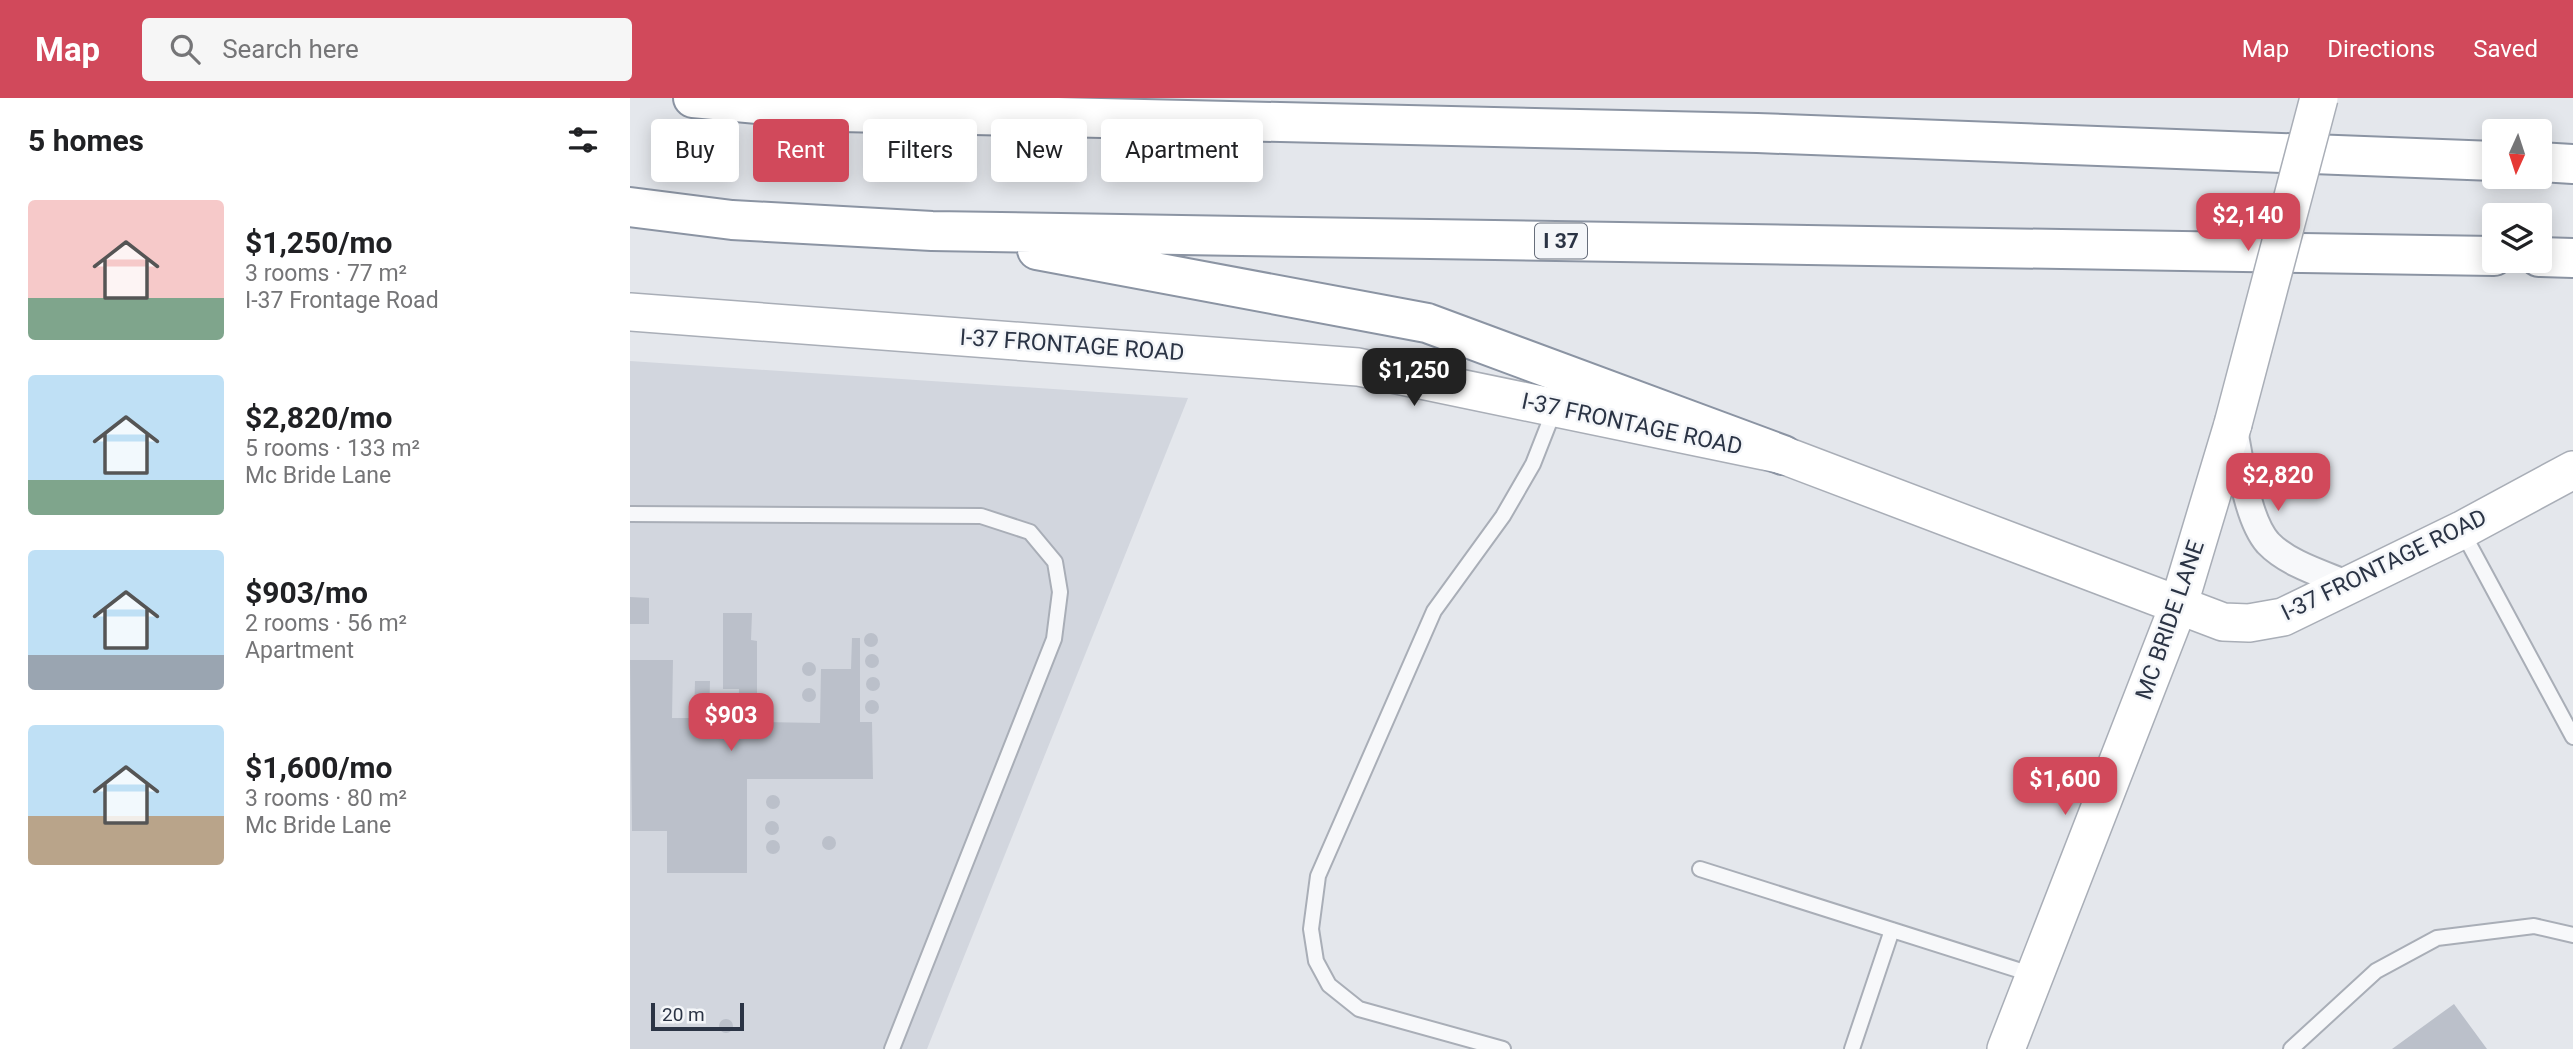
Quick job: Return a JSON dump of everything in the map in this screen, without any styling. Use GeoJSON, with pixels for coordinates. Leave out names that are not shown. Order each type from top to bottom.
{"type":"FeatureCollection","features":[{"type":"Feature","properties":{"kind":"highway"},"geometry":{"type":"LineString","coordinates":[[692,98],[840,112],[1756,132],[2482,161]]}},
{"type":"Feature","properties":{"kind":"highway"},"geometry":{"type":"LineString","coordinates":[[2552,163],[2573,164]]}},
{"type":"Feature","properties":{"kind":"highway","name":"I 37"},"geometry":{"type":"LineString","coordinates":[[630,207],[732,220],[932,231],[2482,256]]}},
{"type":"Feature","properties":{"kind":"highway"},"geometry":{"type":"LineString","coordinates":[[932,231],[1427,323],[1783,455]]}},
{"type":"Feature","properties":{"kind":"highway"},"geometry":{"type":"LineString","coordinates":[[2552,257],[2573,258]]}},
{"type":"Feature","properties":{"kind":"main road","name":"MC BRIDE LANE"},"geometry":{"type":"LineString","coordinates":[[2006,1049],[2178,607],[2233,424],[2319,98]]}},
{"type":"Feature","properties":{"kind":"main road","name":"I-37 FRONTAGE ROAD"},"geometry":{"type":"LineString","coordinates":[[630,312],[1359,367],[1783,455],[2223,622],[2249,623],[2283,617],[2462,530],[2573,470]]}},
{"type":"Feature","properties":{"kind":"street"},"geometry":{"type":"LineString","coordinates":[[2233,424],[2254,519],[2269,543],[2310,569],[2349,585]]}},
{"type":"Feature","properties":{"kind":"lane"},"geometry":{"type":"LineString","coordinates":[[1503,1049],[1359,1009],[1329,985],[1316,961],[1311,929],[1318,876],[1434,611],[1503,516],[1533,464],[1555,408]]}},
{"type":"Feature","properties":{"kind":"lane"},"geometry":{"type":"LineString","coordinates":[[630,514],[981,516],[1030,532],[1055,562],[1060,592],[1054,639],[892,1049]]}},
{"type":"Feature","properties":{"kind":"lane"},"geometry":{"type":"LineString","coordinates":[[2462,530],[2573,737]]}},
{"type":"Feature","properties":{"kind":"lane"},"geometry":{"type":"LineString","coordinates":[[1700,869],[2035,975]]}},
{"type":"Feature","properties":{"kind":"lane"},"geometry":{"type":"LineString","coordinates":[[2291,1049],[2376,971],[2437,938],[2534,926],[2573,935]]}},
{"type":"Feature","properties":{"kind":"lane"},"geometry":{"type":"LineString","coordinates":[[1852,1049],[1892,930]]}},
{"type":"Feature","properties":{"kind":"shaded area"},"geometry":{"type":"Polygon","coordinates":[[[630,361],[1188,398],[927,1049],[630,1049],[630,361]]]}},
{"type":"Feature","properties":{"kind":"building"},"geometry":{"type":"Polygon","coordinates":[[[630,597],[649,598],[649,624],[630,624],[630,597]]]}},
{"type":"Feature","properties":{"kind":"building"},"geometry":{"type":"Polygon","coordinates":[[[723,613],[752,613],[751,640],[757,641],[757,722],[820,723],[821,669],[851,669],[852,638],[860,638],[860,722],[872,722],[873,779],[747,779],[747,873],[667,873],[667,831],[632,831],[630,660],[673,660],[672,718],[694,718],[695,681],[710,681],[709,722],[738,723],[739,689],[723,689],[723,613]]]}},
{"type":"Feature","properties":{"kind":"building"},"geometry":{"type":"Polygon","coordinates":[[[871,633],[876,635],[876,645],[871,647],[866,645],[864,640],[866,635],[871,633]]]}},
{"type":"Feature","properties":{"kind":"building"},"geometry":{"type":"Polygon","coordinates":[[[872,654],[877,656],[877,666],[872,668],[867,666],[865,661],[867,656],[872,654]]]}},
{"type":"Feature","properties":{"kind":"building"},"geometry":{"type":"Polygon","coordinates":[[[806,662],[812,662],[816,669],[812,676],[806,676],[802,672],[802,666],[806,662]]]}},
{"type":"Feature","properties":{"kind":"building"},"geometry":{"type":"Polygon","coordinates":[[[870,677],[876,677],[880,684],[876,691],[870,691],[866,687],[866,681],[870,677]]]}},
{"type":"Feature","properties":{"kind":"building"},"geometry":{"type":"Polygon","coordinates":[[[806,688],[812,688],[816,695],[812,702],[806,702],[802,698],[802,692],[806,688]]]}},
{"type":"Feature","properties":{"kind":"building"},"geometry":{"type":"Polygon","coordinates":[[[872,700],[877,702],[877,712],[872,714],[867,712],[865,707],[867,702],[872,700]]]}},
{"type":"Feature","properties":{"kind":"building"},"geometry":{"type":"Polygon","coordinates":[[[770,795],[776,795],[780,802],[776,809],[770,809],[766,805],[766,799],[770,795]]]}},
{"type":"Feature","properties":{"kind":"building"},"geometry":{"type":"Polygon","coordinates":[[[769,821],[775,821],[779,828],[775,835],[769,835],[765,831],[765,825],[769,821]]]}},
{"type":"Feature","properties":{"kind":"building"},"geometry":{"type":"Polygon","coordinates":[[[829,836],[834,838],[834,848],[829,850],[824,848],[822,843],[824,838],[829,836]]]}},
{"type":"Feature","properties":{"kind":"building"},"geometry":{"type":"Polygon","coordinates":[[[773,840],[778,842],[778,852],[773,854],[768,852],[766,847],[768,842],[773,840]]]}},
{"type":"Feature","properties":{"kind":"building"},"geometry":{"type":"Polygon","coordinates":[[[2454,1004],[2487,1049],[2392,1049],[2454,1004]]]}},
{"type":"Feature","properties":{"kind":"building"},"geometry":{"type":"Polygon","coordinates":[[[726,1019],[731,1021],[731,1031],[726,1033],[721,1031],[719,1026],[721,1021],[726,1019]]]}}]}
